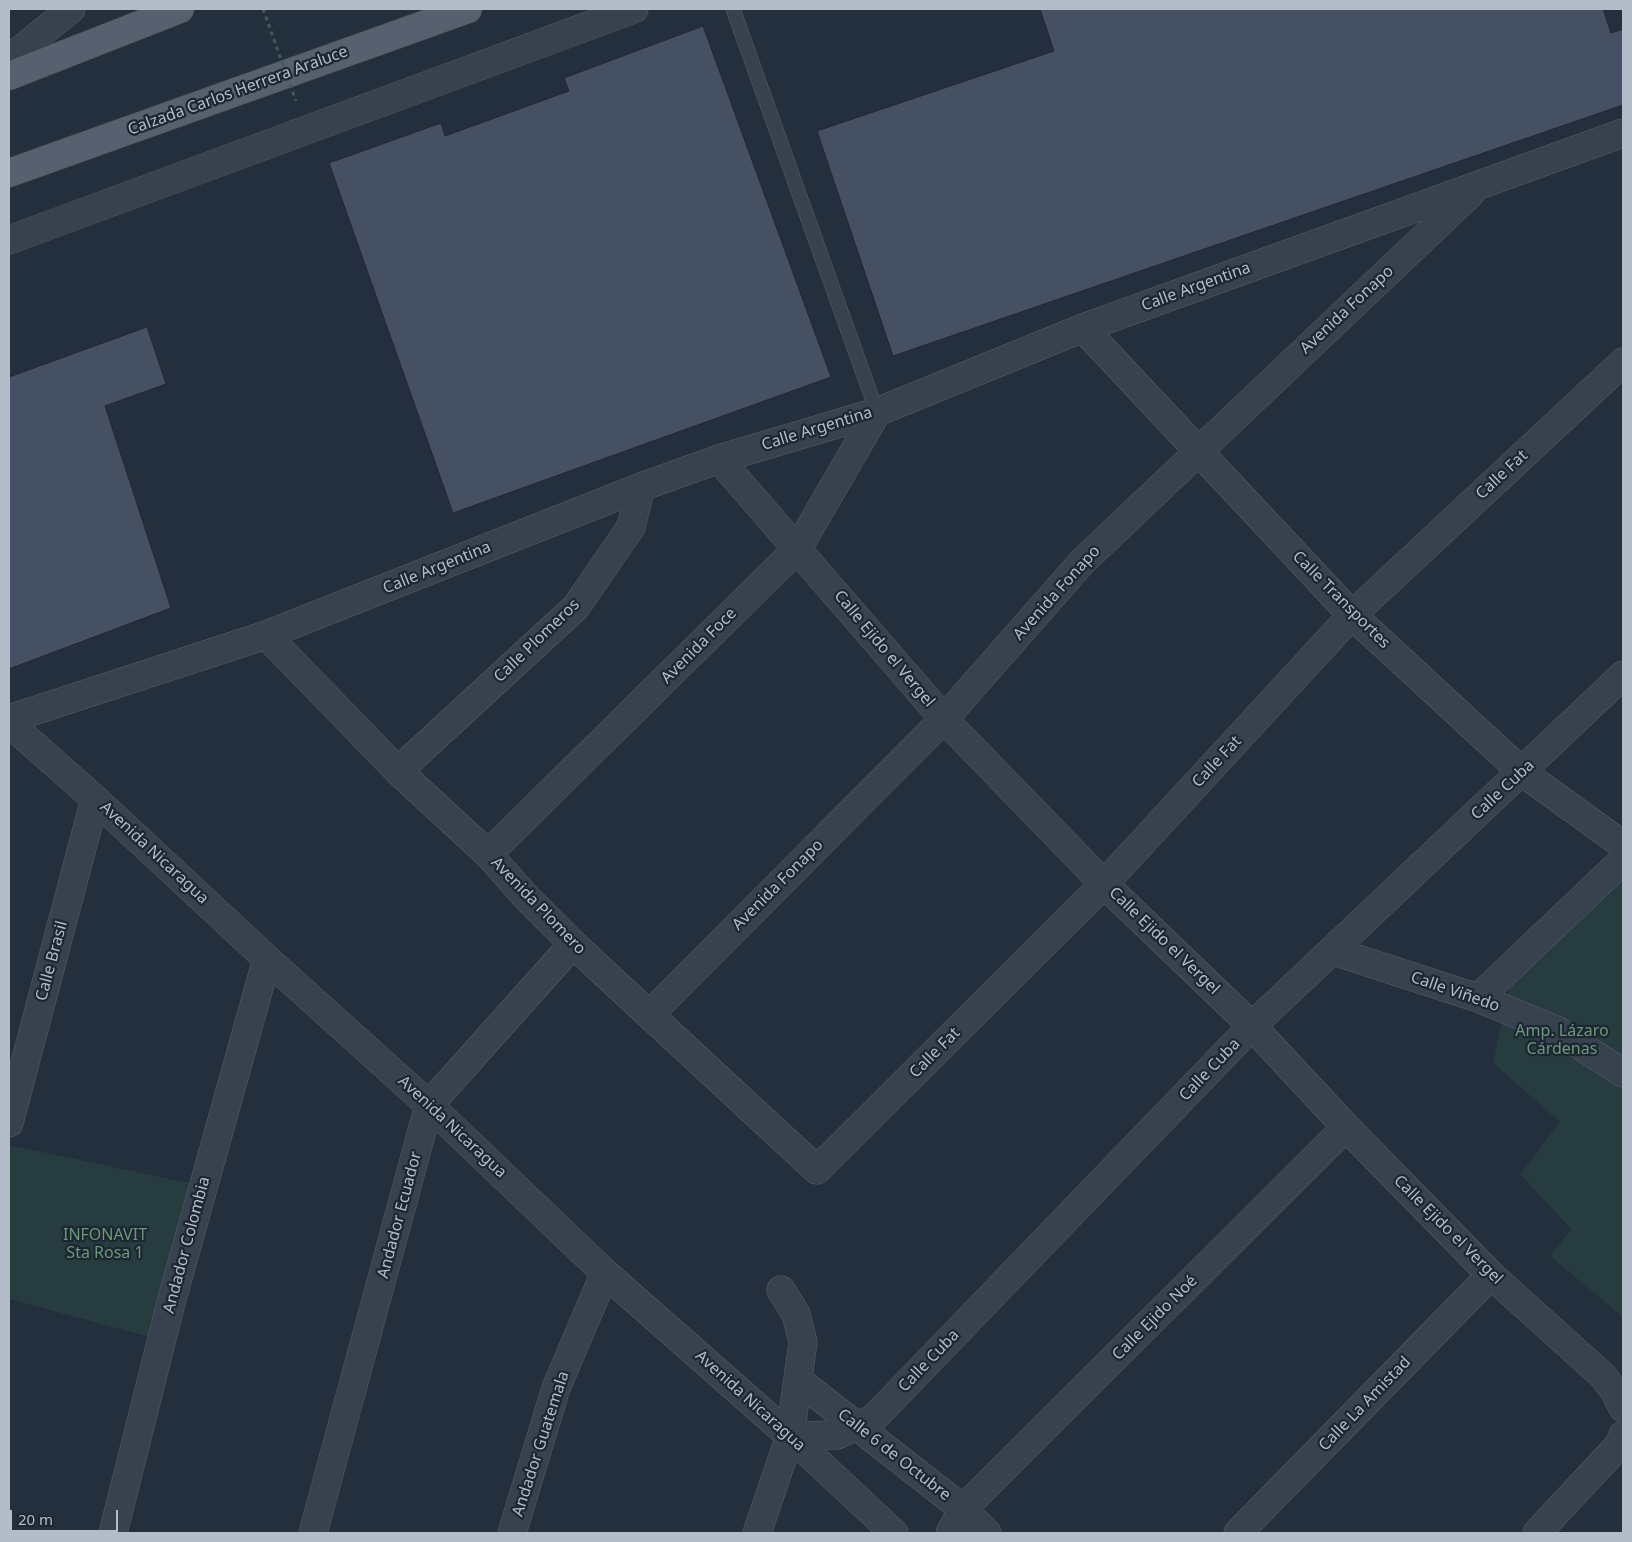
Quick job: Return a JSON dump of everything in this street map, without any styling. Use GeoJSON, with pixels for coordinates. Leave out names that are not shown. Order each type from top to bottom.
{"type":"FeatureCollection","features":[{"type":"Feature","properties":{"kind":"main road"},"geometry":{"type":"LineString","coordinates":[[9,76],[180,9]]}},
{"type":"Feature","properties":{"kind":"main road","name":"Calzada Carlos Herrera Araluce"},"geometry":{"type":"LineString","coordinates":[[9,173],[460,11]]}},
{"type":"Feature","properties":{"kind":"street"},"geometry":{"type":"LineString","coordinates":[[9,59],[71,9]]}},
{"type":"Feature","properties":{"kind":"street"},"geometry":{"type":"LineString","coordinates":[[9,240],[634,9]]}},
{"type":"Feature","properties":{"kind":"street","name":"Calle Argentina"},"geometry":{"type":"LineString","coordinates":[[9,719],[266,635],[641,487],[719,459],[878,412],[1083,328],[1623,134]]}},
{"type":"Feature","properties":{"kind":"street","name":"Avenida Fonapo"},"geometry":{"type":"LineString","coordinates":[[650,1014],[944,719],[1082,562],[1478,186]]}},
{"type":"Feature","properties":{"kind":"street","name":"Calle Transportes"},"geometry":{"type":"LineString","coordinates":[[1083,328],[1352,616],[1522,772],[1623,846]]}},
{"type":"Feature","properties":{"kind":"street","name":"Calle Fat"},"geometry":{"type":"LineString","coordinates":[[817,1170],[1104,884],[1352,616],[1623,362]]}},
{"type":"Feature","properties":{"kind":"street","name":"Avenida Foce"},"geometry":{"type":"LineString","coordinates":[[488,854],[798,548],[878,412]]}},
{"type":"Feature","properties":{"kind":"street","name":"Calle Ejido el Vergel"},"geometry":{"type":"LineString","coordinates":[[719,459],[944,719],[1104,884],[1252,1026],[1346,1127],[1491,1275],[1604,1376],[1616,1392],[1623,1408]]}},
{"type":"Feature","properties":{"kind":"street","name":"Calle Plomeros"},"geometry":{"type":"LineString","coordinates":[[398,771],[576,607],[631,527],[641,487]]}},
{"type":"Feature","properties":{"kind":"street","name":"Avenida Plomero"},"geometry":{"type":"LineString","coordinates":[[266,635],[398,771],[488,854],[526,897],[573,944],[817,1170]]}},
{"type":"Feature","properties":{"kind":"street","name":"Calle Cuba"},"geometry":{"type":"LineString","coordinates":[[790,1436],[837,1435],[874,1419],[1252,1026],[1623,675]]}},
{"type":"Feature","properties":{"kind":"street","name":"Avenida Nicaragua"},"geometry":{"type":"LineString","coordinates":[[9,723],[95,799],[267,959],[429,1105],[605,1273],[790,1436],[894,1533]]}},
{"type":"Feature","properties":{"kind":"street","name":"Calle Brasil"},"geometry":{"type":"LineString","coordinates":[[9,1123],[95,799]]}},
{"type":"Feature","properties":{"kind":"street"},"geometry":{"type":"LineString","coordinates":[[1478,998],[1623,860]]}},
{"type":"Feature","properties":{"kind":"street","name":"Andador Ecuador"},"geometry":{"type":"LineString","coordinates":[[313,1533],[429,1105],[573,944]]}},
{"type":"Feature","properties":{"kind":"street","name":"Calle Viñedo"},"geometry":{"type":"LineString","coordinates":[[1333,951],[1478,998],[1558,1031],[1623,1074]]}},
{"type":"Feature","properties":{"kind":"street","name":"Andador Colombia"},"geometry":{"type":"LineString","coordinates":[[113,1533],[172,1299],[267,959]]}},
{"type":"Feature","properties":{"kind":"street","name":"Calle Ejido Noé"},"geometry":{"type":"LineString","coordinates":[[950,1533],[963,1509],[1346,1127]]}},
{"type":"Feature","properties":{"kind":"street","name":"Andador Guatemala"},"geometry":{"type":"LineString","coordinates":[[512,1533],[556,1388],[605,1273]]}},
{"type":"Feature","properties":{"kind":"street","name":"Calle La Amistad"},"geometry":{"type":"LineString","coordinates":[[1238,1533],[1491,1275]]}},
{"type":"Feature","properties":{"kind":"street"},"geometry":{"type":"LineString","coordinates":[[757,1533],[790,1436],[803,1342],[796,1314],[781,1290]]}},
{"type":"Feature","properties":{"kind":"street","name":"Calle 6 de Octubre"},"geometry":{"type":"LineString","coordinates":[[798,1380],[963,1509],[987,1533]]}},
{"type":"Feature","properties":{"kind":"street"},"geometry":{"type":"LineString","coordinates":[[1537,1533],[1622,1443]]}},
{"type":"Feature","properties":{"kind":"lane"},"geometry":{"type":"LineString","coordinates":[[733,9],[878,412]]}},
{"type":"Feature","properties":{"kind":"path"},"geometry":{"type":"LineString","coordinates":[[263,9],[296,101]]}},
{"type":"Feature","properties":{"kind":"green space","name":"Amp. Lázaro Cárdenas"},"geometry":{"type":"Polygon","coordinates":[[[1623,879],[1623,1317],[1550,1256],[1571,1229],[1520,1174],[1560,1122],[1493,1063],[1509,988],[1623,879]]]}},
{"type":"Feature","properties":{"kind":"green space","name":"INFONAVIT Sta Rosa 1"},"geometry":{"type":"Polygon","coordinates":[[[9,1145],[203,1186],[161,1340],[9,1299],[9,1145]]]}},
{"type":"Feature","properties":{"kind":"building"},"geometry":{"type":"Polygon","coordinates":[[[1040,9],[1603,9],[1611,33],[1623,29],[1623,105],[893,356],[817,131],[1054,51],[1040,9]]]}},
{"type":"Feature","properties":{"kind":"building"},"geometry":{"type":"Polygon","coordinates":[[[703,26],[831,377],[453,513],[329,163],[441,123],[445,136],[569,91],[564,78],[703,26]]]}},
{"type":"Feature","properties":{"kind":"building"},"geometry":{"type":"Polygon","coordinates":[[[147,327],[166,384],[105,406],[171,608],[9,669],[9,377],[147,327]]]}}]}
